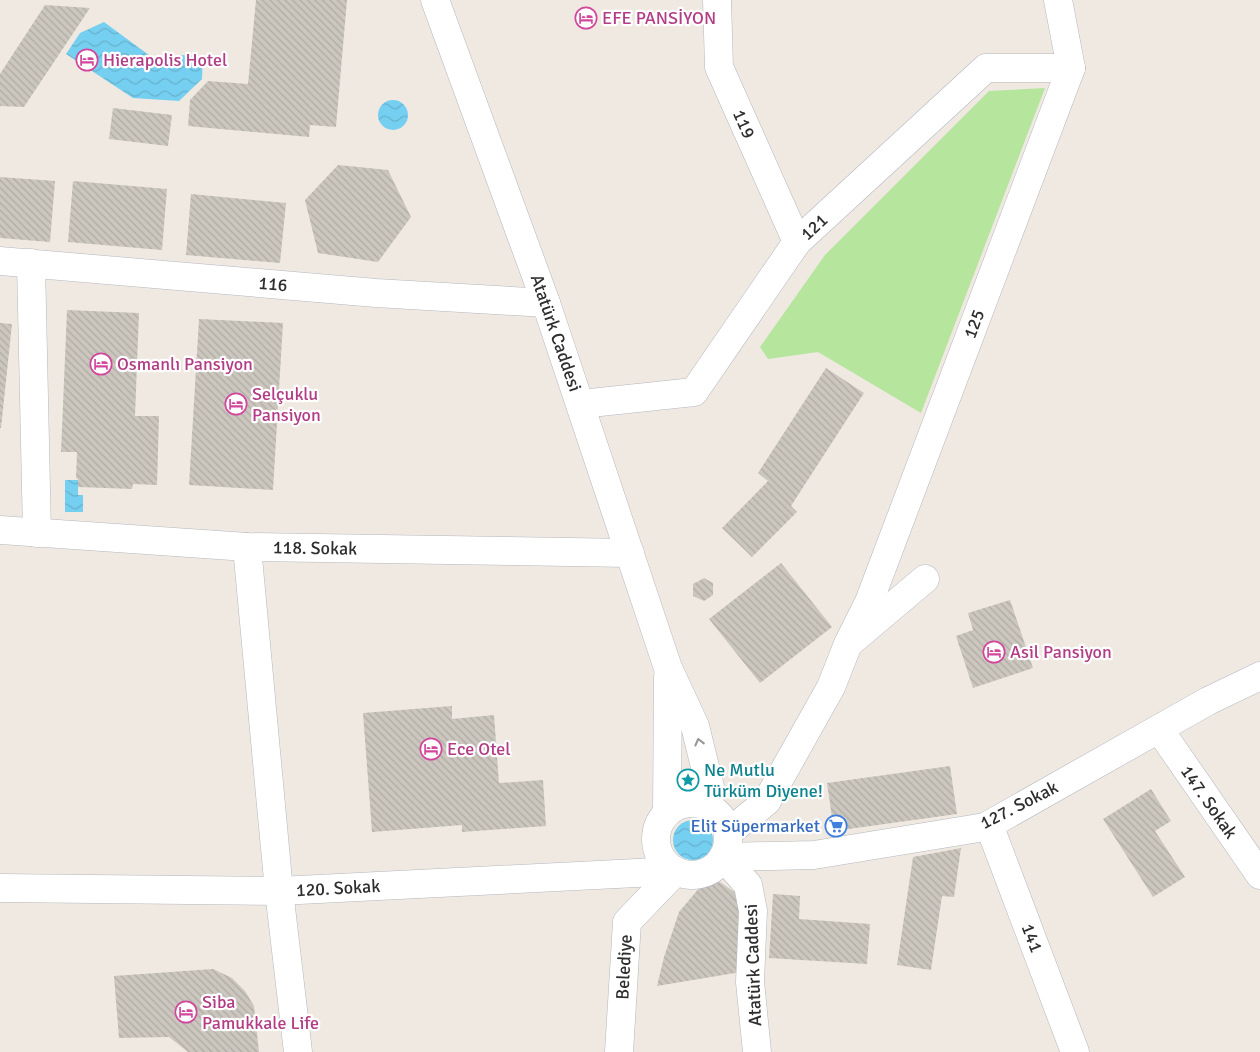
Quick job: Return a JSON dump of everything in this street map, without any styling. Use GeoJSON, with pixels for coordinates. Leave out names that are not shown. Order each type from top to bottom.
{"type":"FeatureCollection","features":[{"type":"Feature","properties":{"kind":"street","name":"Atatürk Caddesi"},"geometry":{"type":"LineString","coordinates":[[435,0],[546,303],[668,668],[695,726],[710,787],[709,807]]}},
{"type":"Feature","properties":{"kind":"street","name":"119"},"geometry":{"type":"LineString","coordinates":[[717,0],[719,67],[797,242]]}},
{"type":"Feature","properties":{"kind":"street"},"geometry":{"type":"LineString","coordinates":[[1058,0],[1071,68]]}},
{"type":"Feature","properties":{"kind":"street","name":"121"},"geometry":{"type":"LineString","coordinates":[[581,404],[694,392],[797,242],[986,68],[1071,68]]}},
{"type":"Feature","properties":{"kind":"street","name":"125"},"geometry":{"type":"LineString","coordinates":[[726,845],[767,801],[831,687],[848,644],[868,602],[1071,68]]}},
{"type":"Feature","properties":{"kind":"street","name":"116"},"geometry":{"type":"LineString","coordinates":[[0,261],[376,293],[546,303]]}},
{"type":"Feature","properties":{"kind":"street"},"geometry":{"type":"LineString","coordinates":[[31,263],[37,533]]}},
{"type":"Feature","properties":{"kind":"street","name":"118. Sokak"},"geometry":{"type":"LineString","coordinates":[[0,530],[248,547],[630,553]]}},
{"type":"Feature","properties":{"kind":"street"},"geometry":{"type":"LineString","coordinates":[[248,547],[279,891],[298,1052]]}},
{"type":"Feature","properties":{"kind":"street"},"geometry":{"type":"LineString","coordinates":[[848,644],[925,579]]}},
{"type":"Feature","properties":{"kind":"street","name":"Atatürk Caddesi"},"geometry":{"type":"LineString","coordinates":[[667,813],[668,668]]}},
{"type":"Feature","properties":{"kind":"street","name":"127. Sokak"},"geometry":{"type":"LineString","coordinates":[[726,845],[814,855],[985,826],[1208,701],[1260,676]]}},
{"type":"Feature","properties":{"kind":"street","name":"147. Sokak"},"geometry":{"type":"LineString","coordinates":[[1159,729],[1260,875]]}},
{"type":"Feature","properties":{"kind":"street"},"geometry":{"type":"LineString","coordinates":[[698,803],[709,807],[725,823],[726,845],[717,866],[708,872],[686,874],[676,871],[660,855],[657,845],[657,833],[660,823],[667,813],[676,807],[698,803]]}},
{"type":"Feature","properties":{"kind":"street","name":"141"},"geometry":{"type":"LineString","coordinates":[[985,826],[991,830],[1075,1052]]}},
{"type":"Feature","properties":{"kind":"street","name":"Atatürk Caddesi"},"geometry":{"type":"LineString","coordinates":[[726,845],[748,886],[754,911],[750,982],[758,1052]]}},
{"type":"Feature","properties":{"kind":"street","name":"120. Sokak"},"geometry":{"type":"LineString","coordinates":[[0,888],[279,891],[676,871]]}},
{"type":"Feature","properties":{"kind":"street","name":"Belediye"},"geometry":{"type":"LineString","coordinates":[[619,1052],[627,922],[676,871]]}},
{"type":"Feature","properties":{"kind":"green space"},"geometry":{"type":"Polygon","coordinates":[[[1045,88],[921,413],[818,352],[768,359],[760,347],[825,255],[989,91],[1045,88]]]}},
{"type":"Feature","properties":{"kind":"water"},"geometry":{"type":"Polygon","coordinates":[[[104,22],[157,61],[173,62],[177,55],[203,56],[202,79],[179,101],[133,98],[66,54],[80,33],[104,22]]]}},
{"type":"Feature","properties":{"kind":"water"},"geometry":{"type":"Polygon","coordinates":[[[393,100],[404,104],[408,115],[404,126],[393,130],[382,126],[378,115],[382,104],[393,100]]]}},
{"type":"Feature","properties":{"kind":"water"},"geometry":{"type":"Polygon","coordinates":[[[65,480],[78,480],[78,495],[83,495],[83,512],[65,512],[65,480]]]}},
{"type":"Feature","properties":{"kind":"water"},"geometry":{"type":"Polygon","coordinates":[[[697,820],[704,823],[710,829],[713,840],[712,848],[704,857],[697,860],[689,860],[682,857],[674,848],[673,836],[676,829],[685,821],[697,820]]]}},
{"type":"Feature","properties":{"kind":"building"},"geometry":{"type":"Polygon","coordinates":[[[256,0],[347,0],[336,127],[310,125],[309,137],[188,126],[190,100],[208,81],[248,84],[256,0]]]}},
{"type":"Feature","properties":{"kind":"building"},"geometry":{"type":"Polygon","coordinates":[[[45,5],[90,8],[24,107],[0,106],[0,74],[45,5]]]}},
{"type":"Feature","properties":{"kind":"building"},"geometry":{"type":"Polygon","coordinates":[[[113,108],[172,115],[168,146],[109,139],[113,108]]]}},
{"type":"Feature","properties":{"kind":"building"},"geometry":{"type":"Polygon","coordinates":[[[338,165],[388,170],[411,217],[378,262],[318,253],[305,200],[338,165]]]}},
{"type":"Feature","properties":{"kind":"building"},"geometry":{"type":"Polygon","coordinates":[[[0,177],[55,181],[50,242],[0,238],[0,177]]]}},
{"type":"Feature","properties":{"kind":"building"},"geometry":{"type":"Polygon","coordinates":[[[73,181],[167,189],[162,250],[68,242],[73,181]]]}},
{"type":"Feature","properties":{"kind":"building"},"geometry":{"type":"Polygon","coordinates":[[[191,194],[286,203],[280,263],[186,255],[191,194]]]}},
{"type":"Feature","properties":{"kind":"building","name":"Osmanlı Pansiyon"},"geometry":{"type":"Polygon","coordinates":[[[67,310],[139,313],[135,416],[159,416],[157,485],[133,484],[132,489],[78,487],[78,479],[76,478],[77,452],[61,452],[67,310]]]}},
{"type":"Feature","properties":{"kind":"building","name":"Selçuklu Pansiyon"},"geometry":{"type":"Polygon","coordinates":[[[199,319],[283,323],[273,490],[189,485],[199,319]]]}},
{"type":"Feature","properties":{"kind":"building"},"geometry":{"type":"Polygon","coordinates":[[[0,323],[12,324],[1,428],[0,428],[0,323]]]}},
{"type":"Feature","properties":{"kind":"building"},"geometry":{"type":"Polygon","coordinates":[[[826,368],[864,393],[791,506],[797,512],[752,557],[722,528],[768,481],[758,473],[826,368]]]}},
{"type":"Feature","properties":{"kind":"building"},"geometry":{"type":"Polygon","coordinates":[[[781,563],[832,627],[760,683],[709,619],[781,563]]]}},
{"type":"Feature","properties":{"kind":"building"},"geometry":{"type":"Polygon","coordinates":[[[704,578],[713,583],[713,595],[704,601],[693,596],[693,584],[704,578]]]}},
{"type":"Feature","properties":{"kind":"building","name":"Asil Pansiyon"},"geometry":{"type":"Polygon","coordinates":[[[1010,600],[1033,668],[973,688],[956,636],[973,630],[968,613],[1010,600]]]}},
{"type":"Feature","properties":{"kind":"building","name":"Ece Otel"},"geometry":{"type":"Polygon","coordinates":[[[452,706],[452,719],[494,715],[499,783],[543,780],[546,826],[462,832],[462,825],[372,832],[363,713],[452,706]]]}},
{"type":"Feature","properties":{"kind":"building"},"geometry":{"type":"Polygon","coordinates":[[[950,766],[957,814],[834,831],[827,783],[950,766]]]}},
{"type":"Feature","properties":{"kind":"building"},"geometry":{"type":"Polygon","coordinates":[[[1151,789],[1171,821],[1155,831],[1185,877],[1153,897],[1103,819],[1151,789]]]}},
{"type":"Feature","properties":{"kind":"building"},"geometry":{"type":"Polygon","coordinates":[[[961,848],[954,897],[942,896],[931,970],[897,965],[913,857],[961,848]]]}},
{"type":"Feature","properties":{"kind":"building"},"geometry":{"type":"Polygon","coordinates":[[[720,882],[737,894],[740,905],[741,972],[657,986],[664,957],[679,912],[700,887],[720,882]]]}},
{"type":"Feature","properties":{"kind":"building"},"geometry":{"type":"Polygon","coordinates":[[[773,894],[800,896],[799,919],[870,924],[867,964],[769,958],[773,894]]]}},
{"type":"Feature","properties":{"kind":"building","name":"Siba Pamukkale Life"},"geometry":{"type":"Polygon","coordinates":[[[213,969],[232,978],[245,991],[254,1006],[259,1052],[188,1052],[169,1037],[119,1038],[114,976],[213,969]]]}},
{"type":"Feature","properties":{"kind":"place","name":"EFE PANSİYON"},"geometry":{"type":"Point","coordinates":[586,18]}},
{"type":"Feature","properties":{"kind":"place","name":"Hierapolis Hotel"},"geometry":{"type":"Point","coordinates":[87,60]}},
{"type":"Feature","properties":{"kind":"place","name":"Osmanlı Pansiyon"},"geometry":{"type":"Point","coordinates":[101,364]}},
{"type":"Feature","properties":{"kind":"place","name":"Selçuklu Pansiyon"},"geometry":{"type":"Point","coordinates":[236,404]}},
{"type":"Feature","properties":{"kind":"place","name":"Asil Pansiyon"},"geometry":{"type":"Point","coordinates":[994,652]}},
{"type":"Feature","properties":{"kind":"place","name":"Ece Otel"},"geometry":{"type":"Point","coordinates":[431,749]}},
{"type":"Feature","properties":{"kind":"place","name":"Ne Mutlu Türküm Diyene!"},"geometry":{"type":"Point","coordinates":[688,780]}},
{"type":"Feature","properties":{"kind":"place","name":"Elit Süpermarket"},"geometry":{"type":"Point","coordinates":[836,826]}},
{"type":"Feature","properties":{"kind":"place","name":"Siba Pamukkale Life"},"geometry":{"type":"Point","coordinates":[186,1012]}}]}
